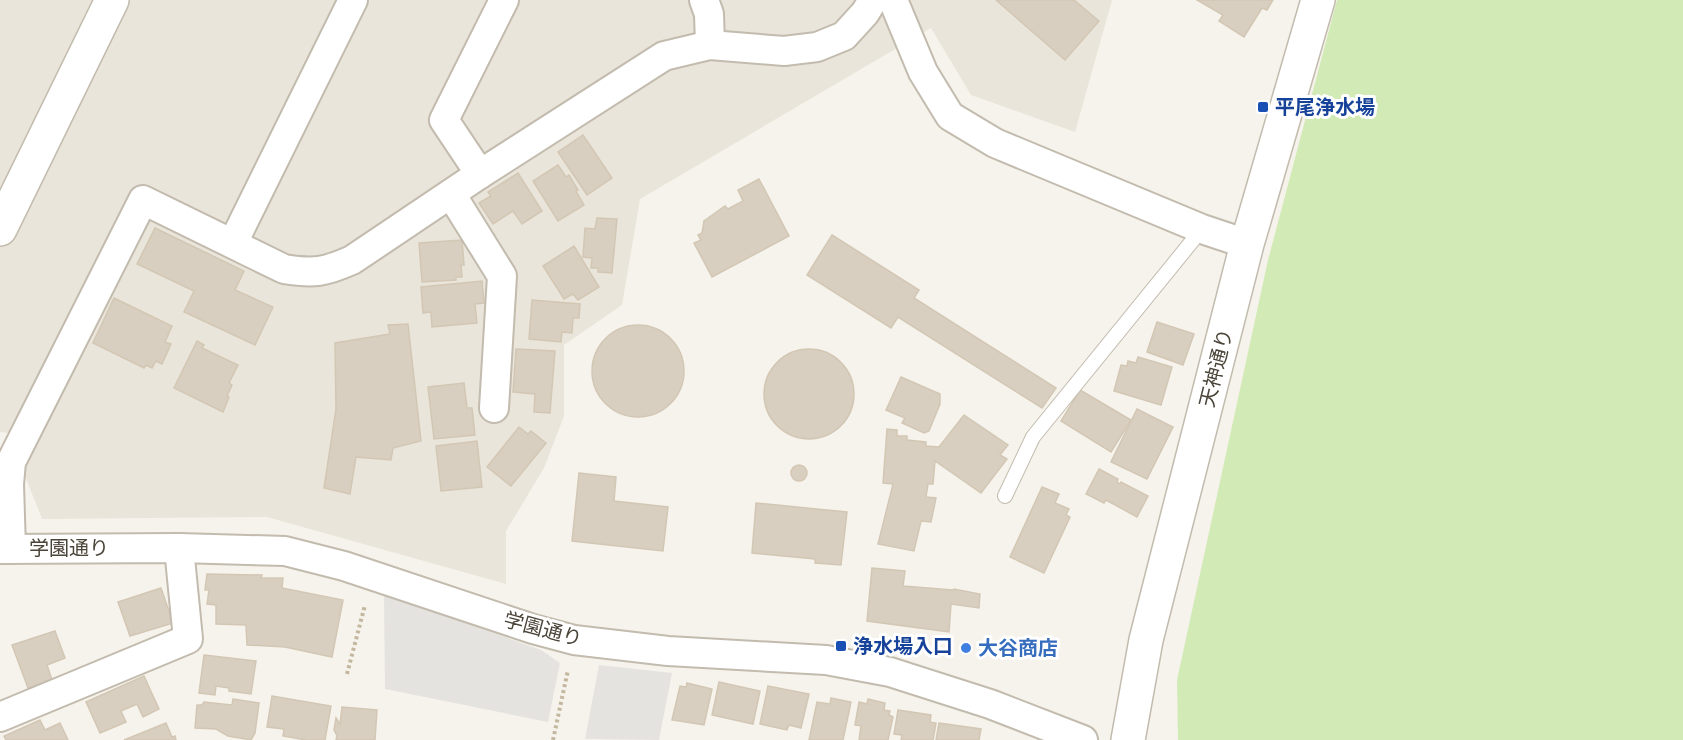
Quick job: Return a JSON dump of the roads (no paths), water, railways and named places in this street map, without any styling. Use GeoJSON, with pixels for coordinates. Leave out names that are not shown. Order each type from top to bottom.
{"type":"FeatureCollection","features":[{"type":"Feature","properties":{"kind":"street"},"geometry":{"type":"LineString","coordinates":[[0,229],[112,0]]}},
{"type":"Feature","properties":{"kind":"street"},"geometry":{"type":"LineString","coordinates":[[233,243],[353,0]]}},
{"type":"Feature","properties":{"kind":"street"},"geometry":{"type":"LineString","coordinates":[[480,174],[444,120],[504,0]]}},
{"type":"Feature","properties":{"kind":"street"},"geometry":{"type":"LineString","coordinates":[[704,0],[709,14],[710,45]]}},
{"type":"Feature","properties":{"kind":"street"},"geometry":{"type":"LineString","coordinates":[[6,549],[5,460],[143,200],[284,269],[306,273],[329,270],[352,260],[480,174],[664,56],[710,45],[784,51],[817,47],[844,36],[865,13],[873,0]]}},
{"type":"Feature","properties":{"kind":"street"},"geometry":{"type":"LineString","coordinates":[[893,0],[923,72],[950,116],[995,143],[1202,229],[1248,244]]}},
{"type":"Feature","properties":{"kind":"street","name":"天神通り"},"geometry":{"type":"LineString","coordinates":[[1128,740],[1146,640],[1248,244],[1318,0]]}},
{"type":"Feature","properties":{"kind":"street"},"geometry":{"type":"LineString","coordinates":[[451,194],[502,276],[494,408]]}},
{"type":"Feature","properties":{"kind":"street"},"geometry":{"type":"LineString","coordinates":[[0,717],[189,639],[179,548]]}},
{"type":"Feature","properties":{"kind":"street","name":"学園通り"},"geometry":{"type":"LineString","coordinates":[[6,549],[179,548],[285,552],[344,566],[574,640],[668,651],[826,660],[890,672],[990,704],[1083,740]]}},
{"type":"Feature","properties":{"kind":"lane"},"geometry":{"type":"LineString","coordinates":[[1005,496],[1033,437],[1202,229]]}},
{"type":"Feature","properties":{"kind":"place","name":"平尾浄水場"},"geometry":{"type":"Point","coordinates":[1263,107]}},
{"type":"Feature","properties":{"kind":"place","name":"浄水場入口"},"geometry":{"type":"Point","coordinates":[841,646]}},
{"type":"Feature","properties":{"kind":"place","name":"大谷商店"},"geometry":{"type":"Point","coordinates":[966,648]}}]}
